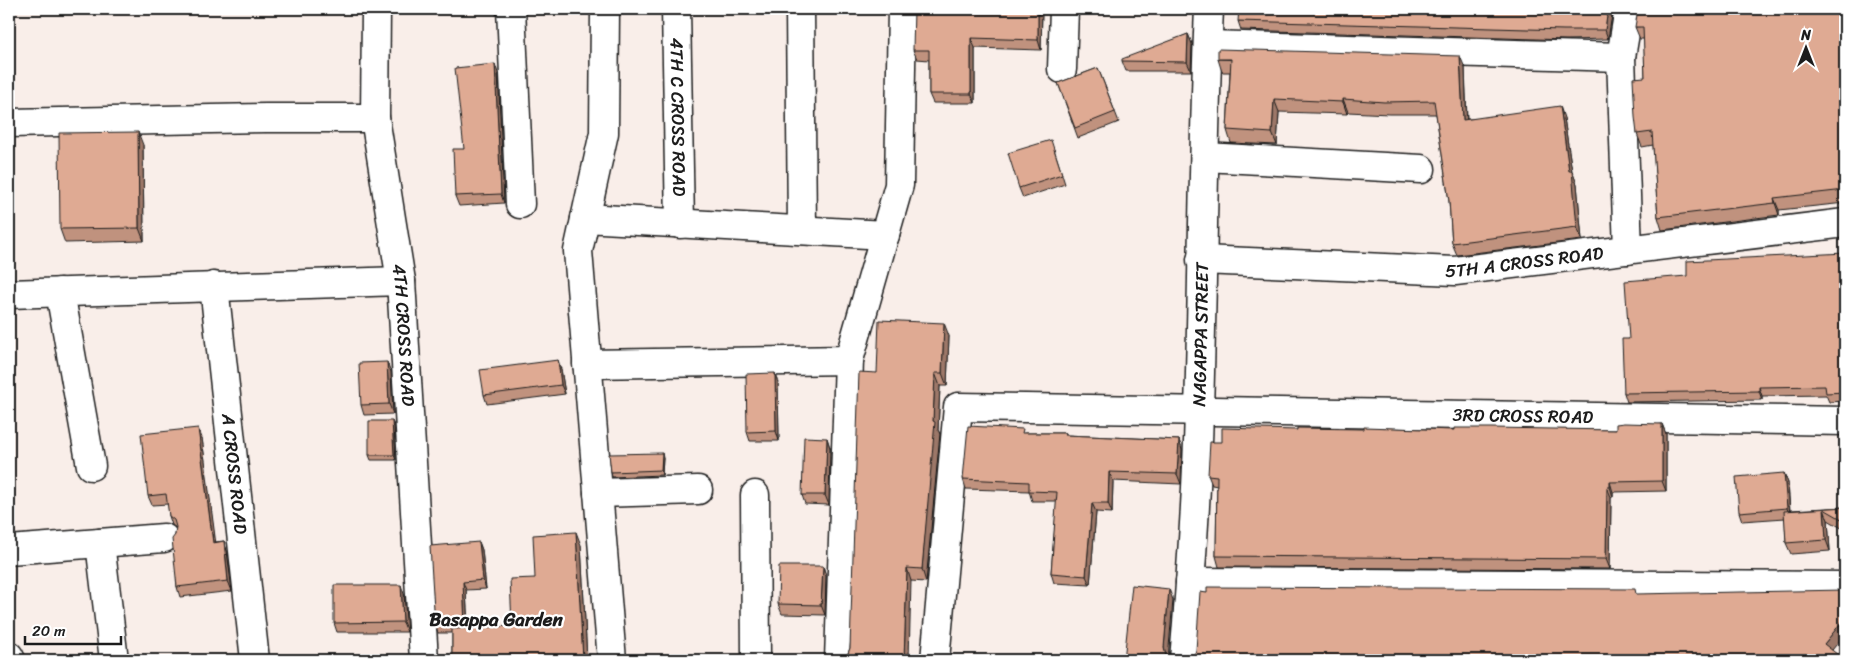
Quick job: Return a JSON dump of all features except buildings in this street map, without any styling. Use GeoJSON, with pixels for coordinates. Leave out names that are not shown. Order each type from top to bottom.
{"type":"FeatureCollection","features":[{"type":"Feature","properties":{"kind":"street","name":"4TH CROSS ROAD"},"geometry":{"type":"LineString","coordinates":[[376,9],[375,118],[401,281],[424,660]]}},
{"type":"Feature","properties":{"kind":"street"},"geometry":{"type":"LineString","coordinates":[[511,9],[520,204]]}},
{"type":"Feature","properties":{"kind":"street"},"geometry":{"type":"LineString","coordinates":[[605,9],[604,133],[578,251],[612,660]]}},
{"type":"Feature","properties":{"kind":"street","name":"4TH C CROSS ROAD"},"geometry":{"type":"LineString","coordinates":[[676,9],[680,224]]}},
{"type":"Feature","properties":{"kind":"street"},"geometry":{"type":"LineString","coordinates":[[800,9],[802,230]]}},
{"type":"Feature","properties":{"kind":"street"},"geometry":{"type":"LineString","coordinates":[[839,660],[849,360],[900,185],[902,9]]}},
{"type":"Feature","properties":{"kind":"street"},"geometry":{"type":"LineString","coordinates":[[1062,69],[1064,9]]}},
{"type":"Feature","properties":{"kind":"street","name":"NAGAPPA STREET"},"geometry":{"type":"LineString","coordinates":[[1184,660],[1199,411],[1201,260],[1210,9]]}},
{"type":"Feature","properties":{"kind":"street"},"geometry":{"type":"LineString","coordinates":[[1628,250],[1621,57],[1629,9]]}},
{"type":"Feature","properties":{"kind":"street"},"geometry":{"type":"LineString","coordinates":[[1208,45],[1621,57]]}},
{"type":"Feature","properties":{"kind":"street"},"geometry":{"type":"LineString","coordinates":[[9,123],[375,118]]}},
{"type":"Feature","properties":{"kind":"street"},"geometry":{"type":"LineString","coordinates":[[1204,157],[1421,169]]}},
{"type":"Feature","properties":{"kind":"street"},"geometry":{"type":"LineString","coordinates":[[586,218],[885,235]]}},
{"type":"Feature","properties":{"kind":"street","name":"5TH A CROSS ROAD"},"geometry":{"type":"LineString","coordinates":[[1201,260],[1455,271],[1845,223]]}},
{"type":"Feature","properties":{"kind":"street"},"geometry":{"type":"LineString","coordinates":[[9,294],[401,281]]}},
{"type":"Feature","properties":{"kind":"street","name":"A CROSS ROAD"},"geometry":{"type":"LineString","coordinates":[[214,286],[255,660]]}},
{"type":"Feature","properties":{"kind":"street"},"geometry":{"type":"LineString","coordinates":[[60,292],[91,466]]}},
{"type":"Feature","properties":{"kind":"street"},"geometry":{"type":"LineString","coordinates":[[587,364],[849,360]]}},
{"type":"Feature","properties":{"kind":"street","name":"3RD CROSS ROAD"},"geometry":{"type":"LineString","coordinates":[[935,660],[958,407],[1845,421]]}},
{"type":"Feature","properties":{"kind":"street"},"geometry":{"type":"LineString","coordinates":[[598,492],[698,490]]}},
{"type":"Feature","properties":{"kind":"street"},"geometry":{"type":"LineString","coordinates":[[754,495],[756,660]]}},
{"type":"Feature","properties":{"kind":"street"},"geometry":{"type":"LineString","coordinates":[[9,550],[164,538]]}},
{"type":"Feature","properties":{"kind":"street"},"geometry":{"type":"LineString","coordinates":[[100,543],[114,660]]}},
{"type":"Feature","properties":{"kind":"street"},"geometry":{"type":"LineString","coordinates":[[1190,582],[1845,586]]}},
{"type":"Feature","properties":{"kind":"street"},"geometry":{"type":"LineString","coordinates":[[9,656],[11,660]]}},
{"type":"Feature","properties":{"kind":"district","name":"Basappa Garden"},"geometry":{"type":"Point","coordinates":[496,619]}}]}
